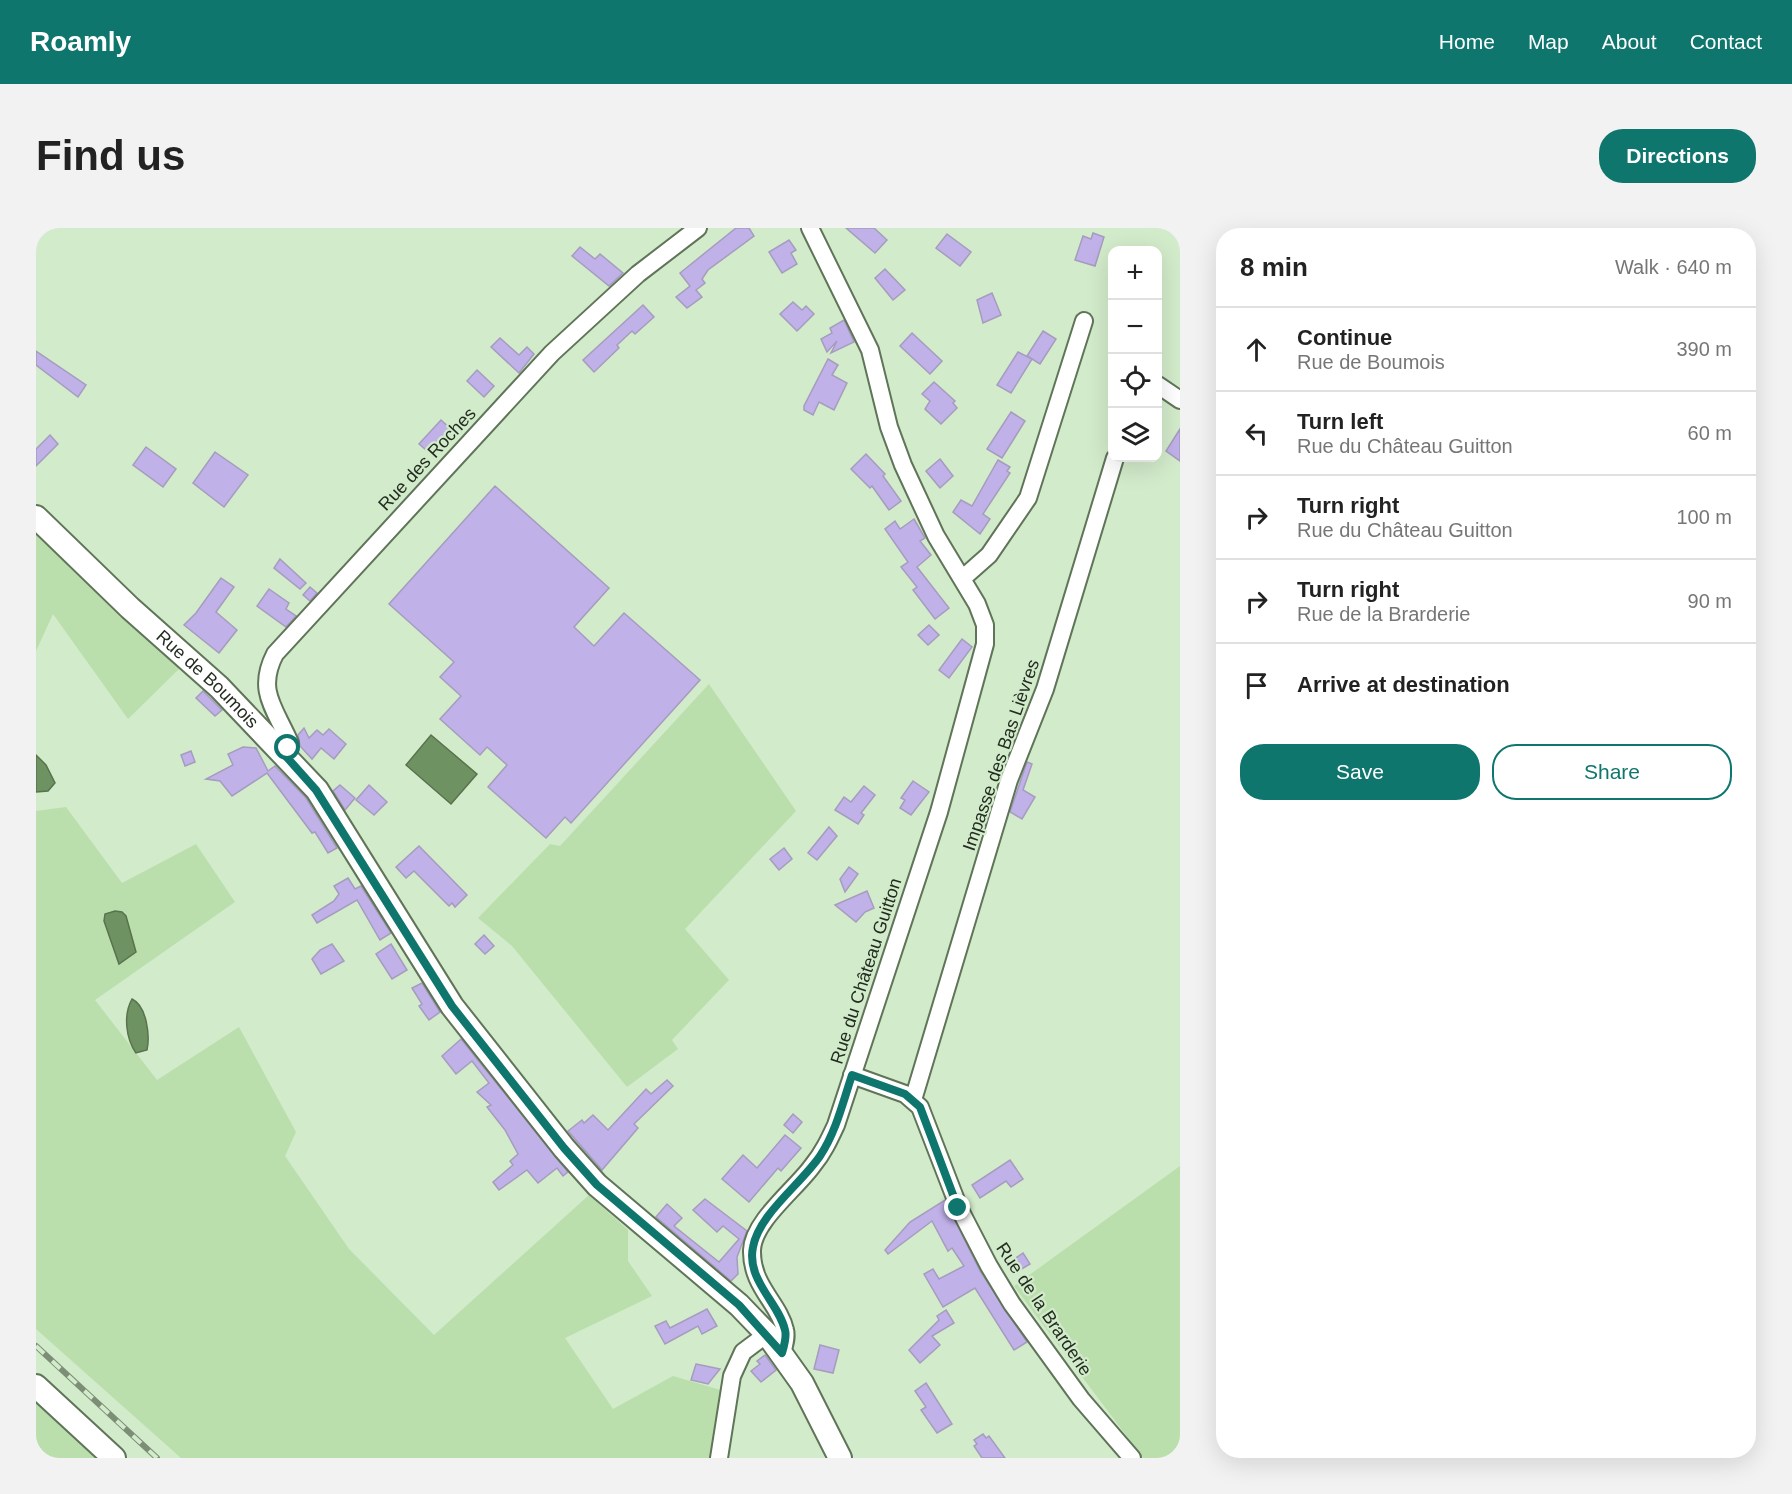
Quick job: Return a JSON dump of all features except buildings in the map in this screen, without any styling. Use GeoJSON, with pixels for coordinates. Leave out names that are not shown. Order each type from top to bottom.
{"type":"FeatureCollection","features":[{"type":"Feature","properties":{"kind":"street","name":"Rue des Roches"},"geometry":{"type":"LineString","coordinates":[[283,753],[290,743],[265,685],[275,654],[552,353],[638,274],[698,228]]}},
{"type":"Feature","properties":{"kind":"street","name":"Rue du Château Guitton"},"geometry":{"type":"LineString","coordinates":[[775,1344],[785,1330],[764,1294],[754,1268],[752,1249],[764,1222],[812,1167],[827,1144],[939,812],[985,644],[985,625],[963,578],[936,536],[903,465],[889,426],[870,350],[810,228]]}},
{"type":"Feature","properties":{"kind":"street"},"geometry":{"type":"LineString","coordinates":[[963,578],[988,555],[1028,498],[1084,321]]}},
{"type":"Feature","properties":{"kind":"street"},"geometry":{"type":"LineString","coordinates":[[1162,388],[1180,400]]}},
{"type":"Feature","properties":{"kind":"street","name":"Impasse des Bas Lièvres"},"geometry":{"type":"LineString","coordinates":[[913,1100],[1009,780],[1045,689],[1114,462]]}},
{"type":"Feature","properties":{"kind":"street","name":"Rue de Boumois"},"geometry":{"type":"LineString","coordinates":[[36,517],[130,608],[219,687],[316,790],[452,1006],[564,1148],[597,1185],[739,1305],[775,1344],[802,1383],[840,1458]]}},
{"type":"Feature","properties":{"kind":"street"},"geometry":{"type":"LineString","coordinates":[[852,1075],[905,1094],[913,1100]]}},
{"type":"Feature","properties":{"kind":"street","name":"Rue de la Brarderie"},"geometry":{"type":"LineString","coordinates":[[913,1100],[925,1114],[958,1208],[1012,1304],[1081,1399],[1132,1458]]}},
{"type":"Feature","properties":{"kind":"street"},"geometry":{"type":"LineString","coordinates":[[719,1458],[732,1376],[743,1352],[775,1344]]}},
{"type":"Feature","properties":{"kind":"street"},"geometry":{"type":"LineString","coordinates":[[36,1386],[114,1458]]}},
{"type":"Feature","properties":{"kind":"shaded area"},"geometry":{"type":"Polygon","coordinates":[[[36,530],[180,668],[128,719],[53,614],[36,651],[36,530]]]}},
{"type":"Feature","properties":{"kind":"shaded area"},"geometry":{"type":"Polygon","coordinates":[[[709,684],[796,811],[685,929],[729,980],[672,1040],[678,1049],[627,1087],[512,946],[478,918],[550,844],[560,846],[709,684]]]}},
{"type":"Feature","properties":{"kind":"shaded area"},"geometry":{"type":"Polygon","coordinates":[[[431,735],[477,774],[451,804],[406,765],[431,735]]]}},
{"type":"Feature","properties":{"kind":"shaded area"},"geometry":{"type":"Polygon","coordinates":[[[36,755],[46,765],[55,783],[48,791],[36,792],[36,755]]]}},
{"type":"Feature","properties":{"kind":"shaded area"},"geometry":{"type":"Polygon","coordinates":[[[66,807],[122,883],[196,844],[235,902],[95,1000],[157,1080],[239,1027],[296,1132],[285,1156],[349,1249],[434,1335],[589,1195],[628,1230],[628,1261],[652,1296],[565,1338],[613,1409],[673,1376],[724,1391],[713,1458],[181,1458],[36,1329],[36,811],[66,807]]]}},
{"type":"Feature","properties":{"kind":"shaded area"},"geometry":{"type":"Polygon","coordinates":[[[115,911],[122,912],[126,916],[136,952],[119,964],[104,921],[105,914],[115,911]]]}},
{"type":"Feature","properties":{"kind":"shaded area"},"geometry":{"type":"Polygon","coordinates":[[[132,999],[141,1008],[148,1030],[147,1050],[136,1053],[127,1027],[127,1012],[132,999]]]}},
{"type":"Feature","properties":{"kind":"shaded area"},"geometry":{"type":"Polygon","coordinates":[[[1180,1166],[1180,1458],[1143,1458],[1014,1286],[1180,1166]]]}},
{"type":"Feature","properties":{"kind":"shaded area"},"geometry":{"type":"Polygon","coordinates":[[[36,1398],[101,1458],[36,1458],[36,1398]]]}},
{"type":"Feature","properties":{"kind":"railway"},"geometry":{"type":"LineString","coordinates":[[36,1346],[157,1458]]}},
{"type":"Feature","properties":{"kind":"route"},"geometry":{"type":"LineString","coordinates":[[288,748],[283,753],[316,790],[452,1006],[564,1148],[597,1185],[739,1305],[782,1353],[785,1330],[764,1294],[754,1268],[752,1249],[756,1235],[764,1222],[812,1167],[827,1144],[836,1125],[852,1075],[905,1094],[920,1107],[925,1114],[958,1208]]}}]}
